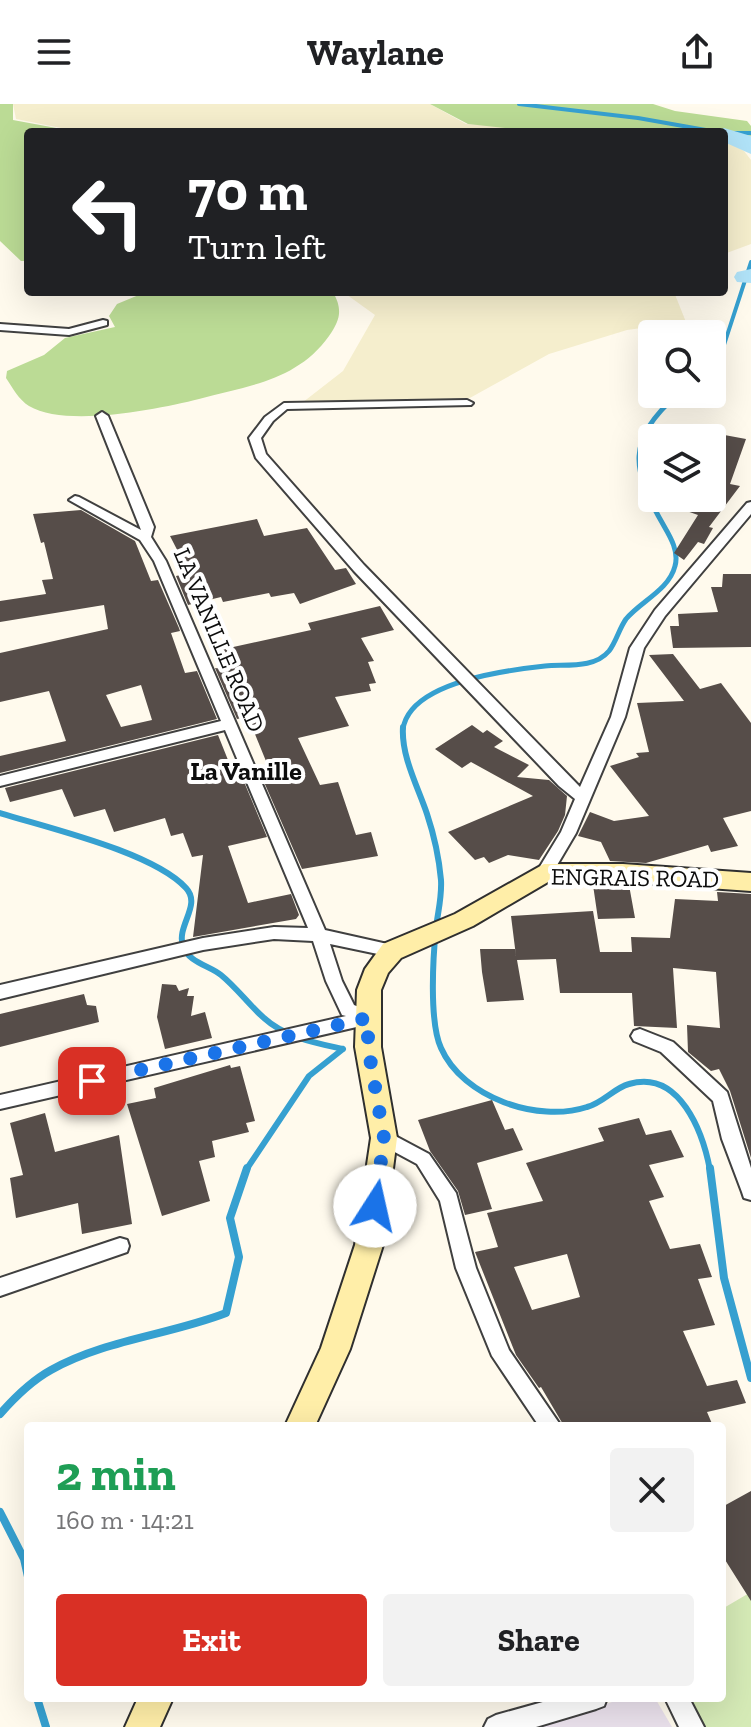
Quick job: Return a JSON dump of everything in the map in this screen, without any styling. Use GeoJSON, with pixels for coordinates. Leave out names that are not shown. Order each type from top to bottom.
{"type":"FeatureCollection","features":[{"type":"Feature","properties":{"kind":"street"},"geometry":{"type":"LineString","coordinates":[[0,327],[69,332],[103,323]]}},
{"type":"Feature","properties":{"kind":"street"},"geometry":{"type":"LineString","coordinates":[[467,403],[300,403],[284,406],[255,438],[260,455],[359,568],[564,782],[583,797]]}},
{"type":"Feature","properties":{"kind":"street","name":"LA VANILLE ROAD"},"geometry":{"type":"LineString","coordinates":[[102,416],[148,527],[145,537]]}},
{"type":"Feature","properties":{"kind":"street","name":"LA VANILLE ROAD"},"geometry":{"type":"LineString","coordinates":[[75,500],[145,537],[160,561],[319,935],[334,981],[348,1010],[368,1004]]}},
{"type":"Feature","properties":{"kind":"street"},"geometry":{"type":"LineString","coordinates":[[544,873],[568,833],[618,717],[637,648],[660,613],[751,506]]}},
{"type":"Feature","properties":{"kind":"street"},"geometry":{"type":"LineString","coordinates":[[0,781],[229,724]]}},
{"type":"Feature","properties":{"kind":"street","name":"ENGRAIS ROAD"},"geometry":{"type":"LineString","coordinates":[[400,947],[442,931],[544,873],[623,873],[751,882]]}},
{"type":"Feature","properties":{"kind":"street"},"geometry":{"type":"LineString","coordinates":[[0,992],[203,944],[274,933],[319,935],[400,947]]}},
{"type":"Feature","properties":{"kind":"street"},"geometry":{"type":"LineString","coordinates":[[302,1422],[335,1349],[369,1245],[384,1138],[368,1047],[368,1004],[377,969],[400,947]]}},
{"type":"Feature","properties":{"kind":"street"},"geometry":{"type":"LineString","coordinates":[[0,1102],[368,1004]]}},
{"type":"Feature","properties":{"kind":"street"},"geometry":{"type":"LineString","coordinates":[[640,1036],[667,1047],[721,1097],[731,1139],[751,1192]]}},
{"type":"Feature","properties":{"kind":"street"},"geometry":{"type":"LineString","coordinates":[[384,1138],[423,1159],[449,1199],[466,1268],[502,1356],[548,1422]]}},
{"type":"Feature","properties":{"kind":"street"},"geometry":{"type":"LineString","coordinates":[[0,1287],[120,1246]]}},
{"type":"Feature","properties":{"kind":"street"},"geometry":{"type":"LineString","coordinates":[[142,1727],[154,1702]]}},
{"type":"Feature","properties":{"kind":"street"},"geometry":{"type":"LineString","coordinates":[[496,1727],[582,1702]]}},
{"type":"Feature","properties":{"kind":"street"},"geometry":{"type":"LineString","coordinates":[[678,1702],[692,1727]]}},
{"type":"Feature","properties":{"kind":"shaded area"},"geometry":{"type":"Polygon","coordinates":[[[13,104],[430,104],[466,124],[542,128],[61,128],[16,119],[13,104]]]}},
{"type":"Feature","properties":{"kind":"shaded area"},"geometry":{"type":"Polygon","coordinates":[[[728,142],[744,151],[751,160],[751,244],[728,253],[728,142]]]}},
{"type":"Feature","properties":{"kind":"shaded area"},"geometry":{"type":"Polygon","coordinates":[[[349,296],[676,296],[685,320],[638,320],[638,329],[549,354],[468,399],[298,406],[343,371],[375,315],[349,296]]]}},
{"type":"Feature","properties":{"kind":"shaded area"},"geometry":{"type":"Polygon","coordinates":[[[612,1702],[657,1702],[672,1727],[537,1727],[612,1702]]]}},
{"type":"Feature","properties":{"kind":"green space"},"geometry":{"type":"Polygon","coordinates":[[[0,104],[13,104],[13,120],[56,128],[24,128],[24,261],[0,241],[0,104]]]}},
{"type":"Feature","properties":{"kind":"green space"},"geometry":{"type":"Polygon","coordinates":[[[430,104],[653,104],[675,111],[747,121],[751,126],[751,136],[728,139],[728,128],[505,128],[468,124],[430,104]]]}},
{"type":"Feature","properties":{"kind":"green space"},"geometry":{"type":"Polygon","coordinates":[[[136,296],[335,296],[339,315],[329,336],[302,363],[270,380],[235,390],[161,407],[89,416],[45,412],[29,406],[19,397],[6,378],[7,371],[44,355],[65,338],[115,327],[109,316],[117,304],[136,296]]]}},
{"type":"Feature","properties":{"kind":"green space"},"geometry":{"type":"Polygon","coordinates":[[[751,1592],[751,1727],[700,1727],[684,1702],[726,1702],[726,1607],[751,1592]]]}},
{"type":"Feature","properties":{"kind":"building"},"geometry":{"type":"Polygon","coordinates":[[[726,435],[746,439],[730,484],[740,486],[726,505],[726,435]]]}},
{"type":"Feature","properties":{"kind":"building"},"geometry":{"type":"Polygon","coordinates":[[[81,510],[135,541],[151,581],[158,580],[179,628],[180,631],[171,633],[185,673],[197,671],[217,719],[0,773],[0,756],[66,741],[49,691],[0,702],[0,653],[108,629],[104,605],[0,622],[0,601],[46,594],[42,580],[53,579],[33,514],[81,510]],[[141,685],[106,695],[121,727],[152,720],[141,685]]]}},
{"type":"Feature","properties":{"kind":"building"},"geometry":{"type":"Polygon","coordinates":[[[689,512],[720,512],[709,527],[713,528],[704,544],[698,542],[684,560],[674,553],[698,515],[689,512]]]}},
{"type":"Feature","properties":{"kind":"building"},"geometry":{"type":"Polygon","coordinates":[[[257,519],[264,536],[307,528],[335,570],[346,568],[356,584],[300,604],[294,593],[271,597],[269,593],[223,602],[221,597],[188,605],[176,576],[189,573],[170,536],[257,519]]]}},
{"type":"Feature","properties":{"kind":"building"},"geometry":{"type":"Polygon","coordinates":[[[723,574],[751,574],[751,647],[673,648],[670,626],[679,626],[678,614],[718,612],[711,587],[722,587],[723,574]]]}},
{"type":"Feature","properties":{"kind":"building"},"geometry":{"type":"Polygon","coordinates":[[[380,606],[394,630],[361,638],[374,661],[368,662],[376,683],[369,684],[371,691],[335,697],[349,726],[298,738],[320,785],[338,782],[356,835],[371,832],[378,856],[302,869],[257,766],[268,766],[248,717],[237,719],[215,668],[223,669],[215,651],[311,630],[308,623],[380,606]]]}},
{"type":"Feature","properties":{"kind":"building"},"geometry":{"type":"Polygon","coordinates":[[[673,654],[700,689],[721,683],[751,723],[751,811],[723,818],[738,846],[711,852],[708,845],[646,863],[610,861],[601,842],[578,836],[590,812],[614,821],[649,816],[610,766],[639,757],[636,753],[649,752],[637,703],[684,701],[649,655],[673,654]]]}},
{"type":"Feature","properties":{"kind":"building"},"geometry":{"type":"Polygon","coordinates":[[[472,725],[483,733],[487,730],[503,741],[494,747],[529,765],[517,777],[549,780],[567,796],[565,815],[558,831],[539,860],[508,855],[489,863],[484,857],[475,860],[448,832],[533,796],[471,762],[462,768],[435,749],[472,725]]]}},
{"type":"Feature","properties":{"kind":"building"},"geometry":{"type":"Polygon","coordinates":[[[218,735],[230,765],[237,765],[267,837],[228,846],[248,903],[291,894],[299,915],[296,919],[193,937],[203,855],[192,857],[183,833],[171,836],[165,818],[114,832],[105,809],[74,817],[62,789],[10,802],[5,788],[218,735]]]}},
{"type":"Feature","properties":{"kind":"building"},"geometry":{"type":"Polygon","coordinates":[[[593,885],[629,885],[635,918],[598,919],[593,885]]]}},
{"type":"Feature","properties":{"kind":"building"},"geometry":{"type":"Polygon","coordinates":[[[717,892],[751,894],[751,1158],[730,1091],[719,1069],[711,1071],[688,1052],[687,1025],[720,1028],[716,972],[673,968],[677,1028],[634,1026],[632,993],[560,993],[556,959],[517,960],[524,1000],[487,1002],[482,972],[480,949],[515,949],[516,956],[511,916],[593,911],[600,952],[632,952],[631,937],[670,938],[675,899],[718,901],[717,892]]]}},
{"type":"Feature","properties":{"kind":"building"},"geometry":{"type":"Polygon","coordinates":[[[162,984],[176,985],[179,991],[189,988],[187,996],[194,996],[191,1016],[205,1012],[212,1038],[165,1049],[157,1017],[162,984]]]}},
{"type":"Feature","properties":{"kind":"building"},"geometry":{"type":"Polygon","coordinates":[[[84,994],[87,1005],[96,1006],[99,1022],[0,1047],[0,1014],[84,994]]]}},
{"type":"Feature","properties":{"kind":"building"},"geometry":{"type":"Polygon","coordinates":[[[230,1065],[231,1068],[240,1066],[255,1121],[246,1123],[249,1132],[212,1141],[215,1157],[199,1161],[210,1201],[162,1216],[127,1104],[156,1098],[154,1088],[230,1065]]]}},
{"type":"Feature","properties":{"kind":"building"},"geometry":{"type":"Polygon","coordinates":[[[492,1100],[505,1130],[513,1128],[523,1150],[477,1163],[492,1209],[465,1215],[458,1191],[430,1151],[418,1120],[492,1100]]]}},
{"type":"Feature","properties":{"kind":"building"},"geometry":{"type":"Polygon","coordinates":[[[45,1113],[55,1152],[119,1135],[132,1224],[82,1234],[78,1203],[16,1218],[10,1178],[23,1175],[10,1123],[45,1113]]]}},
{"type":"Feature","properties":{"kind":"building"},"geometry":{"type":"Polygon","coordinates":[[[639,1118],[646,1135],[671,1130],[684,1157],[649,1165],[664,1197],[649,1201],[670,1249],[700,1244],[712,1277],[698,1279],[715,1325],[683,1331],[707,1386],[737,1380],[746,1403],[707,1412],[711,1422],[562,1422],[541,1387],[516,1355],[475,1252],[498,1247],[487,1213],[543,1201],[526,1163],[604,1141],[598,1128],[639,1118]],[[567,1254],[514,1267],[532,1310],[580,1297],[567,1254]]]}},
{"type":"Feature","properties":{"kind":"building"},"geometry":{"type":"Polygon","coordinates":[[[751,1491],[751,1601],[726,1561],[726,1505],[751,1491]]]}},
{"type":"Feature","properties":{"kind":"waterway"},"geometry":{"type":"LineString","coordinates":[[519,104],[694,128]]}},
{"type":"Feature","properties":{"kind":"waterway"},"geometry":{"type":"LineString","coordinates":[[728,133],[751,133]]}},
{"type":"Feature","properties":{"kind":"waterway"},"geometry":{"type":"LineString","coordinates":[[728,136],[745,141],[751,147]]}},
{"type":"Feature","properties":{"kind":"waterway"},"geometry":{"type":"LineString","coordinates":[[726,339],[751,262]]}},
{"type":"Feature","properties":{"kind":"waterway"},"geometry":{"type":"LineString","coordinates":[[746,277],[751,276]]}},
{"type":"Feature","properties":{"kind":"waterway"},"geometry":{"type":"LineString","coordinates":[[403,729],[410,713],[423,700],[462,681],[528,668],[596,661],[609,651],[626,619],[667,582],[675,566],[675,550],[645,488],[639,456],[649,426],[664,408]]}},
{"type":"Feature","properties":{"kind":"waterway"},"geometry":{"type":"LineString","coordinates":[[403,729],[407,760],[430,822],[439,863],[441,892],[434,955],[433,1006],[437,1037],[452,1066],[466,1081],[484,1093],[525,1109],[547,1112],[587,1107],[629,1084],[647,1082],[662,1086],[675,1095],[695,1123],[710,1170]]}},
{"type":"Feature","properties":{"kind":"waterway"},"geometry":{"type":"LineString","coordinates":[[0,813],[125,852],[171,875],[190,895],[190,909],[182,938],[190,956],[221,975],[273,1025],[302,1039],[343,1049],[309,1076],[247,1169]]}},
{"type":"Feature","properties":{"kind":"waterway"},"geometry":{"type":"LineString","coordinates":[[710,1168],[724,1278],[751,1378]]}},
{"type":"Feature","properties":{"kind":"waterway"},"geometry":{"type":"LineString","coordinates":[[0,1414],[37,1379],[71,1360],[226,1313],[239,1257],[230,1218],[247,1169]]}},
{"type":"Feature","properties":{"kind":"waterway"},"geometry":{"type":"LineString","coordinates":[[0,1512],[24,1559]]}},
{"type":"Feature","properties":{"kind":"waterway"},"geometry":{"type":"LineString","coordinates":[[38,1702],[46,1727]]}},
{"type":"Feature","properties":{"kind":"district","name":"La Vanille"},"geometry":{"type":"Point","coordinates":[246,771]}},
{"type":"Feature","properties":{"kind":"route"},"geometry":{"type":"LineString","coordinates":[[92,1081],[368,1018],[368,1047],[384,1138],[375,1206]]}}]}
